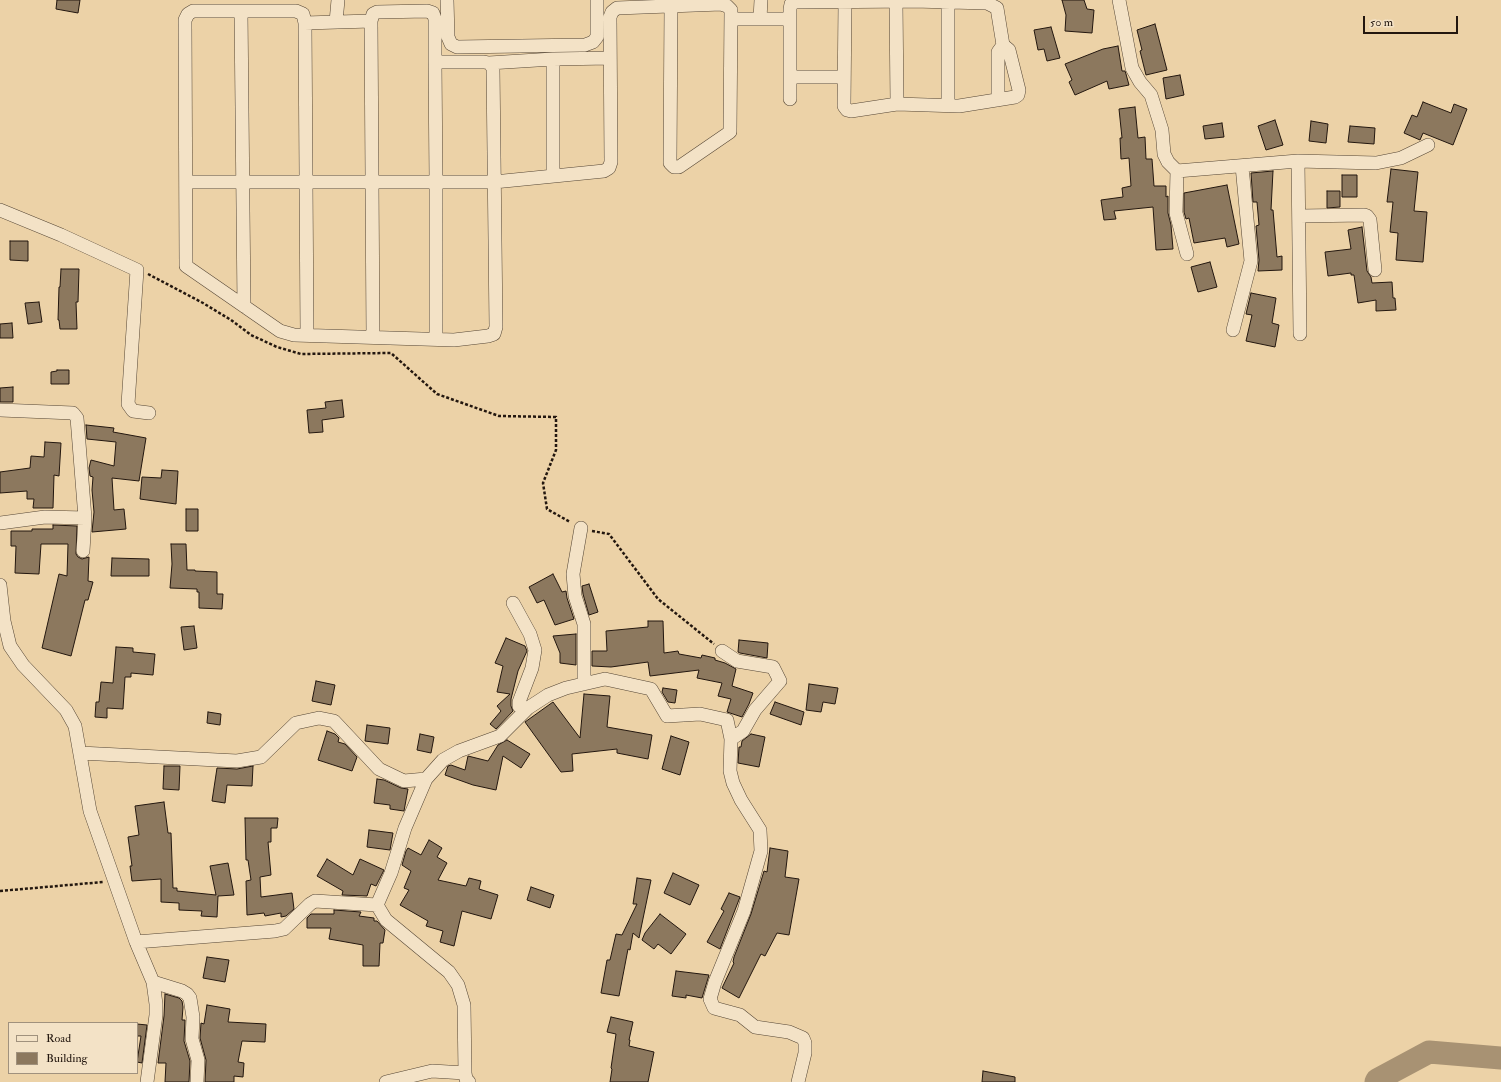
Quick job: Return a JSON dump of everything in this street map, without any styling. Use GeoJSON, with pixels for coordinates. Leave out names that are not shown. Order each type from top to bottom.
{"type":"FeatureCollection","features":[{"type":"Feature","properties":{"kind":"street"},"geometry":{"type":"LineString","coordinates":[[336,22],[338,0]]}},
{"type":"Feature","properties":{"kind":"street"},"geometry":{"type":"LineString","coordinates":[[447,0],[448,36],[451,44],[457,47],[585,45],[593,42],[597,36],[597,0]]}},
{"type":"Feature","properties":{"kind":"street"},"geometry":{"type":"LineString","coordinates":[[760,0],[760,19]]}},
{"type":"Feature","properties":{"kind":"street"},"geometry":{"type":"LineString","coordinates":[[1118,0],[1132,68],[1140,82],[1151,95],[1162,130],[1164,154],[1168,162],[1177,171],[1176,213],[1187,254]]}},
{"type":"Feature","properties":{"kind":"street"},"geometry":{"type":"LineString","coordinates":[[790,99],[790,9],[791,4],[796,2],[896,1],[987,3],[997,8],[1003,45],[1009,50],[1019,90],[1018,95],[1015,97],[959,106],[897,104],[852,111],[847,110],[844,106],[845,2]]}},
{"type":"Feature","properties":{"kind":"street"},"geometry":{"type":"LineString","coordinates":[[896,1],[897,104]]}},
{"type":"Feature","properties":{"kind":"street"},"geometry":{"type":"LineString","coordinates":[[948,2],[948,106]]}},
{"type":"Feature","properties":{"kind":"street"},"geometry":{"type":"LineString","coordinates":[[186,182],[494,182],[604,171],[609,168],[611,162],[610,17],[612,12],[617,8],[722,4],[731,10],[730,132],[679,167],[674,167],[670,163],[671,6]]}},
{"type":"Feature","properties":{"kind":"street"},"geometry":{"type":"LineString","coordinates":[[308,335],[305,23],[303,14],[296,11],[193,11],[188,14],[185,20],[186,266],[280,331],[294,335],[454,340],[494,334],[496,327],[493,68],[489,63]]}},
{"type":"Feature","properties":{"kind":"street"},"geometry":{"type":"LineString","coordinates":[[241,11],[244,306]]}},
{"type":"Feature","properties":{"kind":"street"},"geometry":{"type":"LineString","coordinates":[[373,337],[371,22],[373,14],[377,12],[427,11],[433,13],[434,19],[436,339]]}},
{"type":"Feature","properties":{"kind":"street"},"geometry":{"type":"LineString","coordinates":[[731,19],[790,19]]}},
{"type":"Feature","properties":{"kind":"street"},"geometry":{"type":"LineString","coordinates":[[305,23],[371,22]]}},
{"type":"Feature","properties":{"kind":"street"},"geometry":{"type":"LineString","coordinates":[[998,100],[998,52],[1003,45]]}},
{"type":"Feature","properties":{"kind":"street"},"geometry":{"type":"LineString","coordinates":[[435,62],[489,63],[553,59],[610,58]]}},
{"type":"Feature","properties":{"kind":"street"},"geometry":{"type":"LineString","coordinates":[[553,59],[553,176]]}},
{"type":"Feature","properties":{"kind":"street"},"geometry":{"type":"LineString","coordinates":[[790,77],[844,77]]}},
{"type":"Feature","properties":{"kind":"street"},"geometry":{"type":"LineString","coordinates":[[1177,171],[1298,161],[1376,163],[1401,158],[1428,145]]}},
{"type":"Feature","properties":{"kind":"street"},"geometry":{"type":"LineString","coordinates":[[1298,161],[1300,216],[1300,334]]}},
{"type":"Feature","properties":{"kind":"street"},"geometry":{"type":"LineString","coordinates":[[1233,330],[1251,261],[1242,166]]}},
{"type":"Feature","properties":{"kind":"street"},"geometry":{"type":"LineString","coordinates":[[0,210],[61,235],[137,270],[128,404],[134,411],[149,413]]}},
{"type":"Feature","properties":{"kind":"street"},"geometry":{"type":"LineString","coordinates":[[1300,216],[1367,216],[1370,220],[1375,270]]}},
{"type":"Feature","properties":{"kind":"street"},"geometry":{"type":"LineString","coordinates":[[0,410],[73,413],[77,418],[85,518],[83,551]]}},
{"type":"Feature","properties":{"kind":"street"},"geometry":{"type":"LineString","coordinates":[[0,523],[45,517],[85,518]]}},
{"type":"Feature","properties":{"kind":"street"},"geometry":{"type":"LineString","coordinates":[[581,528],[573,574],[575,596],[584,624],[584,684]]}},
{"type":"Feature","properties":{"kind":"street"},"geometry":{"type":"LineString","coordinates":[[0,585],[4,621],[10,646],[23,665],[66,710],[75,726],[90,811],[136,942],[153,982],[156,1015],[147,1082]]}},
{"type":"Feature","properties":{"kind":"street"},"geometry":{"type":"LineString","coordinates":[[513,602],[530,634],[535,650],[532,668],[519,702],[519,706],[528,708]]}},
{"type":"Feature","properties":{"kind":"street"},"geometry":{"type":"LineString","coordinates":[[722,651],[737,661],[773,667],[780,681],[754,710],[743,731],[731,739]]}},
{"type":"Feature","properties":{"kind":"street"},"geometry":{"type":"LineString","coordinates":[[377,905],[392,874],[405,828],[426,779],[443,760],[459,751],[500,736],[528,708],[548,695],[566,688],[604,679],[651,689],[667,716],[700,714],[727,720],[731,739],[729,762],[733,783],[741,800],[760,830],[762,851],[744,911],[715,982],[710,999],[714,1008],[740,1015],[755,1026],[789,1032],[803,1038],[805,1043],[805,1053],[798,1082]]}},
{"type":"Feature","properties":{"kind":"street"},"geometry":{"type":"LineString","coordinates":[[80,752],[237,761],[261,757],[296,722],[319,718],[334,721],[379,769],[404,781],[426,779]]}},
{"type":"Feature","properties":{"kind":"street"},"geometry":{"type":"LineString","coordinates":[[136,942],[275,931],[284,929],[315,901],[377,905]]}},
{"type":"Feature","properties":{"kind":"street"},"geometry":{"type":"LineString","coordinates":[[377,905],[386,920],[449,972],[458,985],[464,1005],[467,1077],[432,1071],[386,1082]]}},
{"type":"Feature","properties":{"kind":"street"},"geometry":{"type":"LineString","coordinates":[[153,982],[182,991],[190,998],[193,1017],[192,1039],[198,1060],[198,1082]]}},
{"type":"Feature","properties":{"kind":"path"},"geometry":{"type":"LineString","coordinates":[[137,270],[153,276],[203,302],[251,335],[276,347],[302,354],[391,353],[437,394],[499,416],[556,417],[556,450],[543,483],[547,509],[581,528],[609,534],[658,599],[722,651]]}},
{"type":"Feature","properties":{"kind":"path"},"geometry":{"type":"LineString","coordinates":[[0,891],[115,882]]}},
{"type":"Feature","properties":{"kind":"building"},"geometry":{"type":"Polygon","coordinates":[[[57,0],[80,0],[78,13],[56,9],[57,0]]]}},
{"type":"Feature","properties":{"kind":"building"},"geometry":{"type":"Polygon","coordinates":[[[1062,0],[1084,0],[1087,9],[1094,10],[1092,33],[1065,31],[1066,15],[1062,0]]]}},
{"type":"Feature","properties":{"kind":"building"},"geometry":{"type":"Polygon","coordinates":[[[1155,24],[1167,70],[1146,75],[1137,30],[1155,24]]]}},
{"type":"Feature","properties":{"kind":"building"},"geometry":{"type":"Polygon","coordinates":[[[1051,27],[1060,58],[1047,61],[1044,49],[1038,50],[1034,30],[1051,27]]]}},
{"type":"Feature","properties":{"kind":"building"},"geometry":{"type":"Polygon","coordinates":[[[1118,46],[1122,71],[1125,71],[1129,85],[1109,89],[1107,81],[1075,95],[1069,82],[1072,80],[1065,64],[1103,49],[1118,46]]]}},
{"type":"Feature","properties":{"kind":"building"},"geometry":{"type":"Polygon","coordinates":[[[1180,75],[1184,95],[1166,99],[1163,78],[1180,75]]]}},
{"type":"Feature","properties":{"kind":"building"},"geometry":{"type":"Polygon","coordinates":[[[1423,102],[1451,113],[1454,104],[1467,109],[1453,145],[1423,133],[1420,140],[1404,133],[1412,115],[1417,117],[1423,102]]]}},
{"type":"Feature","properties":{"kind":"building"},"geometry":{"type":"Polygon","coordinates":[[[1135,107],[1138,138],[1145,137],[1146,159],[1152,159],[1154,186],[1166,186],[1166,197],[1168,196],[1168,213],[1171,225],[1173,249],[1156,250],[1153,207],[1114,211],[1116,219],[1104,220],[1101,200],[1123,197],[1122,188],[1131,186],[1129,158],[1121,159],[1120,138],[1122,138],[1119,109],[1135,107]]]}},
{"type":"Feature","properties":{"kind":"building"},"geometry":{"type":"Polygon","coordinates":[[[1275,120],[1283,145],[1266,150],[1258,126],[1275,120]]]}},
{"type":"Feature","properties":{"kind":"building"},"geometry":{"type":"Polygon","coordinates":[[[1311,121],[1328,124],[1326,143],[1309,141],[1311,121]]]}},
{"type":"Feature","properties":{"kind":"building"},"geometry":{"type":"Polygon","coordinates":[[[1222,123],[1224,137],[1205,139],[1203,126],[1222,123]]]}},
{"type":"Feature","properties":{"kind":"building"},"geometry":{"type":"Polygon","coordinates":[[[1350,126],[1375,128],[1374,144],[1348,142],[1350,126]]]}},
{"type":"Feature","properties":{"kind":"building"},"geometry":{"type":"Polygon","coordinates":[[[1391,169],[1418,172],[1414,211],[1427,212],[1423,262],[1396,260],[1398,233],[1390,232],[1393,202],[1387,202],[1391,169]]]}},
{"type":"Feature","properties":{"kind":"building"},"geometry":{"type":"Polygon","coordinates":[[[1273,171],[1271,210],[1273,210],[1277,257],[1282,256],[1282,270],[1258,271],[1259,260],[1256,226],[1259,225],[1257,202],[1253,202],[1251,173],[1273,171]]]}},
{"type":"Feature","properties":{"kind":"building"},"geometry":{"type":"Polygon","coordinates":[[[1342,175],[1357,175],[1357,197],[1342,197],[1342,175]]]}},
{"type":"Feature","properties":{"kind":"building"},"geometry":{"type":"Polygon","coordinates":[[[1227,185],[1239,244],[1227,247],[1225,238],[1194,243],[1189,218],[1186,219],[1184,212],[1184,193],[1227,185]]]}},
{"type":"Feature","properties":{"kind":"building"},"geometry":{"type":"Polygon","coordinates":[[[1327,191],[1340,191],[1340,207],[1327,208],[1327,191]]]}},
{"type":"Feature","properties":{"kind":"building"},"geometry":{"type":"Polygon","coordinates":[[[1362,227],[1367,271],[1371,277],[1372,283],[1392,282],[1393,298],[1395,298],[1396,310],[1376,311],[1376,300],[1358,303],[1354,275],[1351,275],[1351,273],[1328,276],[1325,252],[1351,249],[1348,230],[1362,227]]]}},
{"type":"Feature","properties":{"kind":"building"},"geometry":{"type":"Polygon","coordinates":[[[10,241],[28,241],[28,261],[10,260],[10,241]]]}},
{"type":"Feature","properties":{"kind":"building"},"geometry":{"type":"Polygon","coordinates":[[[1210,262],[1217,287],[1198,292],[1191,267],[1210,262]]]}},
{"type":"Feature","properties":{"kind":"building"},"geometry":{"type":"Polygon","coordinates":[[[61,269],[79,269],[78,302],[76,302],[77,329],[60,329],[58,320],[61,269]]]}},
{"type":"Feature","properties":{"kind":"building"},"geometry":{"type":"Polygon","coordinates":[[[1251,293],[1276,298],[1272,323],[1279,325],[1275,347],[1246,341],[1252,315],[1246,314],[1251,293]]]}},
{"type":"Feature","properties":{"kind":"building"},"geometry":{"type":"Polygon","coordinates":[[[39,302],[42,322],[28,324],[25,303],[39,302]]]}},
{"type":"Feature","properties":{"kind":"building"},"geometry":{"type":"Polygon","coordinates":[[[12,323],[13,338],[0,338],[0,324],[12,323]]]}},
{"type":"Feature","properties":{"kind":"building"},"geometry":{"type":"Polygon","coordinates":[[[57,370],[69,370],[69,384],[51,384],[51,372],[57,370]]]}},
{"type":"Feature","properties":{"kind":"building"},"geometry":{"type":"Polygon","coordinates":[[[13,387],[13,402],[0,402],[0,388],[13,387]]]}},
{"type":"Feature","properties":{"kind":"building"},"geometry":{"type":"Polygon","coordinates":[[[342,400],[344,417],[322,420],[323,432],[309,433],[307,410],[326,408],[325,402],[342,400]]]}},
{"type":"Feature","properties":{"kind":"building"},"geometry":{"type":"Polygon","coordinates":[[[86,425],[114,428],[113,432],[146,438],[139,481],[112,478],[114,510],[124,509],[126,529],[92,532],[94,512],[92,490],[93,477],[90,476],[89,468],[91,460],[114,466],[116,442],[87,439],[86,425]]]}},
{"type":"Feature","properties":{"kind":"building"},"geometry":{"type":"Polygon","coordinates":[[[45,442],[61,443],[59,476],[54,475],[53,508],[33,508],[34,499],[27,499],[27,491],[0,493],[0,472],[30,468],[31,456],[44,457],[45,442]]]}},
{"type":"Feature","properties":{"kind":"building"},"geometry":{"type":"Polygon","coordinates":[[[162,470],[178,471],[176,504],[140,499],[142,477],[161,478],[162,470]]]}},
{"type":"Feature","properties":{"kind":"building"},"geometry":{"type":"Polygon","coordinates":[[[186,509],[198,509],[198,531],[186,531],[186,509]]]}},
{"type":"Feature","properties":{"kind":"building"},"geometry":{"type":"Polygon","coordinates":[[[53,525],[77,526],[76,554],[82,559],[89,557],[88,581],[93,582],[88,600],[85,600],[71,656],[42,648],[59,574],[67,576],[68,544],[41,544],[39,574],[15,573],[16,546],[11,546],[11,531],[53,529],[53,525]]]}},
{"type":"Feature","properties":{"kind":"building"},"geometry":{"type":"Polygon","coordinates":[[[171,544],[186,544],[187,570],[217,572],[217,594],[223,594],[222,609],[199,608],[199,592],[197,592],[197,589],[170,588],[172,564],[171,544]]]}},
{"type":"Feature","properties":{"kind":"building"},"geometry":{"type":"Polygon","coordinates":[[[112,558],[149,559],[149,576],[111,576],[112,558]]]}},
{"type":"Feature","properties":{"kind":"building"},"geometry":{"type":"Polygon","coordinates":[[[553,574],[562,592],[566,591],[574,619],[555,625],[544,600],[537,603],[529,587],[553,574]]]}},
{"type":"Feature","properties":{"kind":"building"},"geometry":{"type":"Polygon","coordinates":[[[589,584],[598,612],[589,615],[582,586],[589,584]]]}},
{"type":"Feature","properties":{"kind":"building"},"geometry":{"type":"Polygon","coordinates":[[[648,621],[663,621],[664,653],[678,651],[679,654],[701,658],[702,655],[715,658],[715,660],[736,669],[732,686],[753,693],[742,717],[727,712],[731,699],[718,696],[722,683],[697,678],[699,670],[650,676],[648,662],[611,667],[592,666],[592,651],[607,651],[606,631],[648,627],[648,621]]]}},
{"type":"Feature","properties":{"kind":"building"},"geometry":{"type":"Polygon","coordinates":[[[194,626],[197,648],[184,650],[181,627],[194,626]]]}},
{"type":"Feature","properties":{"kind":"building"},"geometry":{"type":"Polygon","coordinates":[[[576,634],[576,665],[560,663],[560,653],[553,636],[576,634]]]}},
{"type":"Feature","properties":{"kind":"building"},"geometry":{"type":"Polygon","coordinates":[[[506,638],[525,646],[527,651],[518,671],[511,699],[513,711],[496,729],[490,724],[501,711],[497,706],[510,694],[497,692],[503,666],[495,663],[506,638]]]}},
{"type":"Feature","properties":{"kind":"building"},"geometry":{"type":"Polygon","coordinates":[[[739,640],[768,643],[767,658],[738,652],[739,640]]]}},
{"type":"Feature","properties":{"kind":"building"},"geometry":{"type":"Polygon","coordinates":[[[116,647],[133,648],[133,652],[155,654],[153,675],[131,673],[131,677],[125,677],[123,709],[107,708],[107,718],[95,717],[96,702],[99,702],[101,682],[113,683],[116,647]]]}},
{"type":"Feature","properties":{"kind":"building"},"geometry":{"type":"Polygon","coordinates":[[[316,681],[335,685],[331,705],[312,701],[316,681]]]}},
{"type":"Feature","properties":{"kind":"building"},"geometry":{"type":"Polygon","coordinates":[[[809,684],[838,688],[835,704],[823,702],[821,712],[806,710],[809,684]]]}},
{"type":"Feature","properties":{"kind":"building"},"geometry":{"type":"Polygon","coordinates":[[[663,688],[677,690],[675,703],[668,702],[662,692],[663,688]]]}},
{"type":"Feature","properties":{"kind":"building"},"geometry":{"type":"Polygon","coordinates":[[[584,694],[610,696],[607,727],[652,735],[648,759],[617,753],[617,749],[572,754],[573,771],[561,772],[525,722],[553,702],[580,738],[584,694]]]}},
{"type":"Feature","properties":{"kind":"building"},"geometry":{"type":"Polygon","coordinates":[[[775,702],[804,712],[801,725],[770,714],[775,702]]]}},
{"type":"Feature","properties":{"kind":"building"},"geometry":{"type":"Polygon","coordinates":[[[208,712],[221,714],[220,725],[207,723],[208,712]]]}},
{"type":"Feature","properties":{"kind":"building"},"geometry":{"type":"Polygon","coordinates":[[[367,725],[390,728],[388,744],[365,741],[367,725]]]}},
{"type":"Feature","properties":{"kind":"building"},"geometry":{"type":"Polygon","coordinates":[[[327,731],[335,734],[339,738],[338,742],[345,744],[357,757],[352,771],[318,760],[327,731]]]}},
{"type":"Feature","properties":{"kind":"building"},"geometry":{"type":"Polygon","coordinates":[[[420,734],[434,737],[431,753],[417,750],[420,734]]]}},
{"type":"Feature","properties":{"kind":"building"},"geometry":{"type":"Polygon","coordinates":[[[751,734],[765,737],[759,767],[738,763],[739,747],[741,747],[742,741],[751,734]]]}},
{"type":"Feature","properties":{"kind":"building"},"geometry":{"type":"Polygon","coordinates":[[[671,736],[689,742],[680,775],[662,769],[671,736]]]}},
{"type":"Feature","properties":{"kind":"building"},"geometry":{"type":"Polygon","coordinates":[[[507,740],[530,754],[521,768],[503,756],[496,790],[473,785],[445,775],[448,766],[451,765],[465,770],[468,756],[488,761],[498,745],[507,740]]]}},
{"type":"Feature","properties":{"kind":"building"},"geometry":{"type":"Polygon","coordinates":[[[164,766],[180,766],[179,790],[163,789],[164,766]]]}},
{"type":"Feature","properties":{"kind":"building"},"geometry":{"type":"Polygon","coordinates":[[[253,766],[252,786],[227,785],[225,803],[212,801],[217,768],[237,769],[253,766]]]}},
{"type":"Feature","properties":{"kind":"building"},"geometry":{"type":"Polygon","coordinates":[[[377,779],[408,789],[404,811],[390,809],[390,805],[374,803],[377,779]]]}},
{"type":"Feature","properties":{"kind":"building"},"geometry":{"type":"Polygon","coordinates":[[[164,802],[168,833],[171,833],[173,888],[177,888],[177,891],[216,895],[210,866],[228,863],[234,895],[218,896],[217,917],[201,916],[202,911],[179,910],[179,903],[161,902],[161,879],[132,881],[130,866],[132,866],[128,837],[139,835],[135,806],[164,802]]]}},
{"type":"Feature","properties":{"kind":"building"},"geometry":{"type":"Polygon","coordinates":[[[245,818],[278,818],[277,828],[271,828],[271,842],[268,842],[271,875],[260,877],[261,897],[292,893],[294,909],[286,916],[281,917],[281,913],[265,916],[264,913],[247,915],[246,881],[251,880],[248,860],[246,860],[245,818]]]}},
{"type":"Feature","properties":{"kind":"building"},"geometry":{"type":"Polygon","coordinates":[[[369,830],[393,833],[390,850],[367,847],[369,830]]]}},
{"type":"Feature","properties":{"kind":"building"},"geometry":{"type":"Polygon","coordinates":[[[429,840],[442,848],[437,857],[447,863],[438,880],[466,886],[469,878],[481,881],[479,889],[498,895],[491,919],[462,911],[454,946],[440,942],[443,931],[426,926],[428,921],[400,905],[409,890],[404,888],[411,871],[402,865],[406,851],[408,848],[421,855],[429,840]]]}},
{"type":"Feature","properties":{"kind":"building"},"geometry":{"type":"Polygon","coordinates":[[[770,848],[788,851],[785,877],[799,879],[789,935],[777,933],[765,956],[761,954],[739,998],[722,988],[734,963],[734,957],[751,914],[764,871],[767,872],[770,848]]]}},
{"type":"Feature","properties":{"kind":"building"},"geometry":{"type":"Polygon","coordinates":[[[327,859],[353,875],[360,859],[384,870],[376,886],[371,884],[367,896],[342,895],[343,891],[317,876],[327,859]]]}},
{"type":"Feature","properties":{"kind":"building"},"geometry":{"type":"Polygon","coordinates":[[[673,873],[699,885],[690,905],[664,893],[673,873]]]}},
{"type":"Feature","properties":{"kind":"building"},"geometry":{"type":"Polygon","coordinates":[[[637,878],[651,880],[639,938],[633,933],[630,950],[628,949],[619,996],[601,993],[607,960],[610,960],[616,934],[622,935],[637,904],[633,904],[637,878]]]}},
{"type":"Feature","properties":{"kind":"building"},"geometry":{"type":"Polygon","coordinates":[[[531,887],[554,895],[550,908],[527,900],[531,887]]]}},
{"type":"Feature","properties":{"kind":"building"},"geometry":{"type":"Polygon","coordinates":[[[729,893],[740,897],[720,949],[707,942],[724,911],[721,909],[729,893]]]}},
{"type":"Feature","properties":{"kind":"building"},"geometry":{"type":"Polygon","coordinates":[[[334,910],[361,912],[359,916],[374,918],[374,921],[377,921],[385,930],[383,943],[380,943],[379,966],[363,966],[363,945],[329,939],[331,928],[307,928],[307,918],[311,914],[334,914],[334,910]]]}},
{"type":"Feature","properties":{"kind":"building"},"geometry":{"type":"Polygon","coordinates":[[[660,914],[686,934],[671,954],[658,944],[654,949],[642,940],[645,933],[660,914]]]}},
{"type":"Feature","properties":{"kind":"building"},"geometry":{"type":"Polygon","coordinates":[[[207,957],[229,960],[225,982],[203,978],[207,957]]]}},
{"type":"Feature","properties":{"kind":"building"},"geometry":{"type":"Polygon","coordinates":[[[676,971],[709,975],[702,998],[686,995],[686,998],[672,996],[676,971]]]}},
{"type":"Feature","properties":{"kind":"building"},"geometry":{"type":"Polygon","coordinates":[[[165,994],[179,998],[182,1001],[182,1020],[185,1020],[184,1041],[190,1061],[189,1082],[165,1082],[166,1063],[158,1063],[164,1016],[165,994]]]}},
{"type":"Feature","properties":{"kind":"building"},"geometry":{"type":"Polygon","coordinates":[[[207,1005],[230,1009],[228,1022],[266,1024],[265,1042],[242,1041],[238,1062],[244,1063],[243,1077],[234,1076],[234,1082],[205,1082],[206,1060],[200,1038],[201,1023],[204,1024],[207,1005]]]}},
{"type":"Feature","properties":{"kind":"building"},"geometry":{"type":"Polygon","coordinates":[[[611,1017],[633,1022],[629,1046],[654,1052],[648,1082],[610,1082],[616,1034],[607,1032],[611,1017]]]}},
{"type":"Feature","properties":{"kind":"building"},"geometry":{"type":"Polygon","coordinates":[[[138,1024],[147,1025],[142,1063],[138,1062],[141,1036],[138,1036],[138,1024]]]}},
{"type":"Feature","properties":{"kind":"building"},"geometry":{"type":"Polygon","coordinates":[[[983,1071],[1015,1077],[1015,1082],[982,1082],[983,1071]]]}},
{"type":"Feature","properties":{"kind":"waterway"},"geometry":{"type":"LineString","coordinates":[[1376,1082],[1377,1080],[1429,1052],[1501,1058]]}}]}
